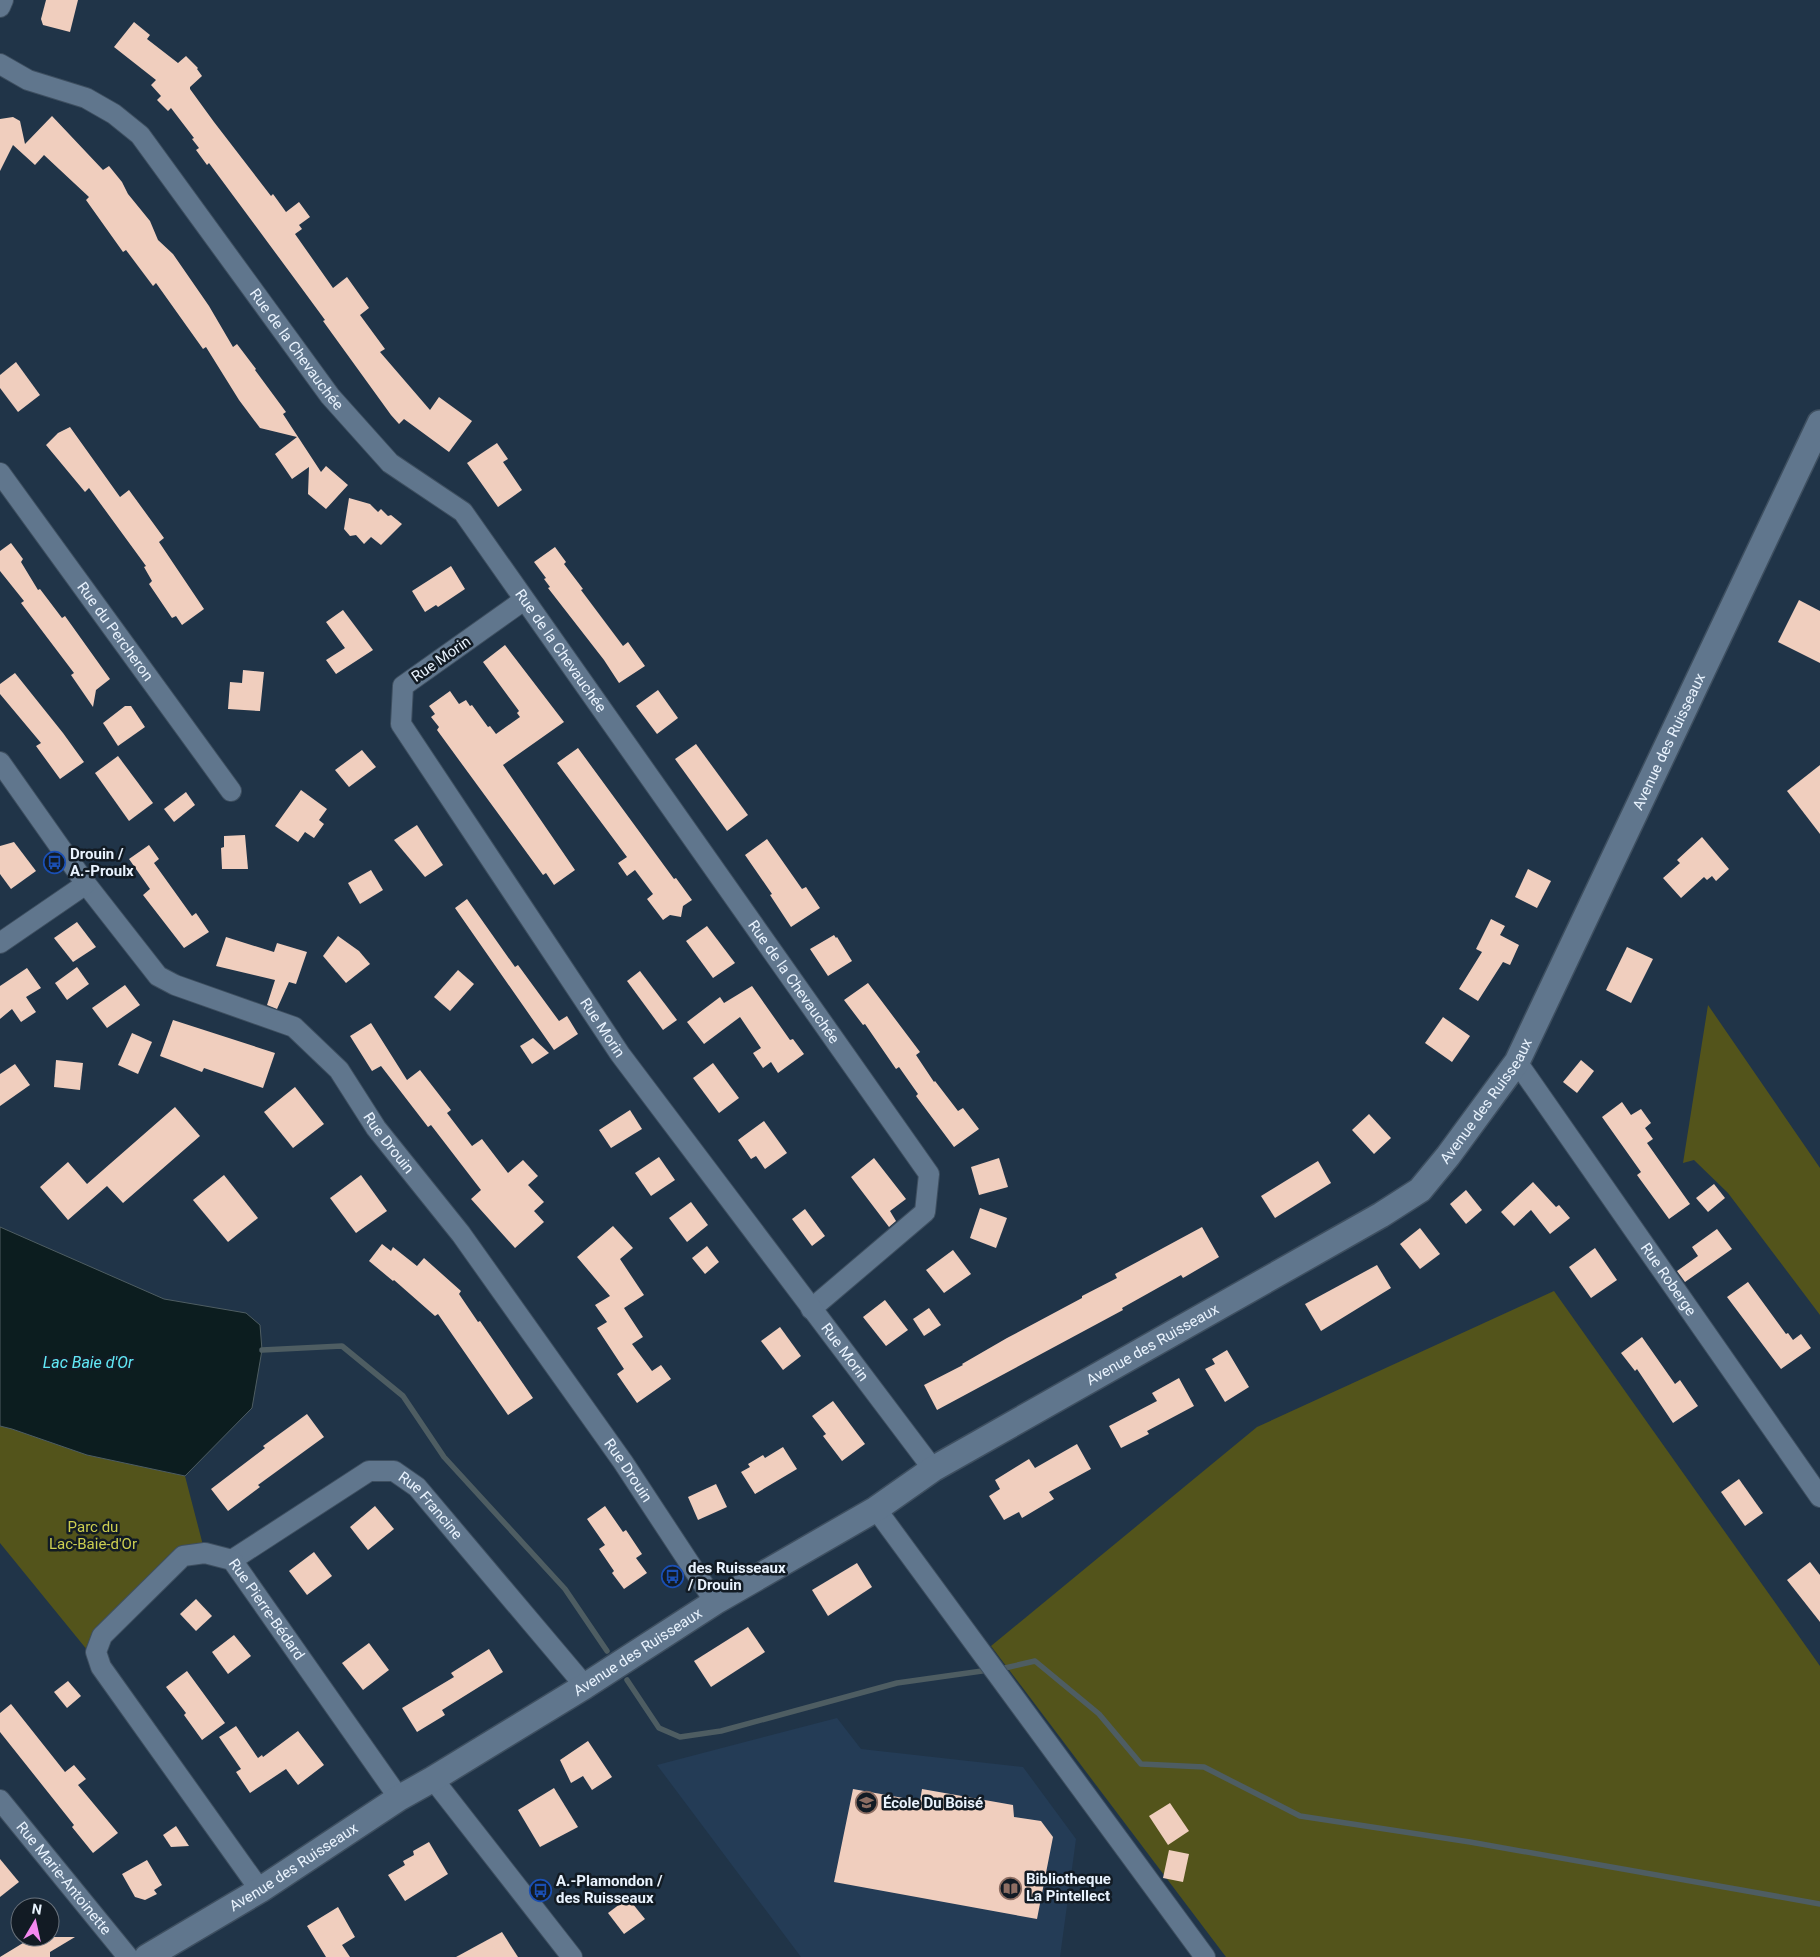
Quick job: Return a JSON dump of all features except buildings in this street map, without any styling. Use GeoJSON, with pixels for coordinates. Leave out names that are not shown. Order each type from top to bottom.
{"type":"FeatureCollection","features":[{"type":"Feature","properties":{"kind":"street"},"geometry":{"type":"LineString","coordinates":[[0,7],[3,0]]}},
{"type":"Feature","properties":{"kind":"street","name":"Rue de la Chevauchée"},"geometry":{"type":"LineString","coordinates":[[0,64],[28,80],[86,98],[114,114],[140,135],[330,396],[390,463],[463,512],[930,1174],[925,1212],[811,1309]]}},
{"type":"Feature","properties":{"kind":"street","name":"Avenue des Ruisseaux"},"geometry":{"type":"LineString","coordinates":[[147,1957],[260,1890],[399,1798],[585,1686],[715,1602],[876,1509],[933,1469],[1381,1216],[1420,1190],[1448,1156],[1517,1062],[1820,423]]}},
{"type":"Feature","properties":{"kind":"street","name":"Rue du Percheron"},"geometry":{"type":"LineString","coordinates":[[0,473],[231,791]]}},
{"type":"Feature","properties":{"kind":"street","name":"Rue Morin"},"geometry":{"type":"LineString","coordinates":[[524,600],[403,686],[401,724],[620,1054],[933,1469]]}},
{"type":"Feature","properties":{"kind":"street","name":"Rue Drouin"},"geometry":{"type":"LineString","coordinates":[[0,762],[86,884],[158,976],[175,985],[294,1027],[339,1070],[376,1128],[461,1234],[623,1462],[715,1602]]}},
{"type":"Feature","properties":{"kind":"street"},"geometry":{"type":"LineString","coordinates":[[0,943],[86,884]]}},
{"type":"Feature","properties":{"kind":"street","name":"Rue Roberge"},"geometry":{"type":"LineString","coordinates":[[1517,1062],[1820,1497]]}},
{"type":"Feature","properties":{"kind":"street","name":"Rue Francine"},"geometry":{"type":"LineString","coordinates":[[232,1560],[369,1471],[394,1471],[417,1487],[585,1686]]}},
{"type":"Feature","properties":{"kind":"street"},"geometry":{"type":"LineString","coordinates":[[876,1509],[1205,1957]]}},
{"type":"Feature","properties":{"kind":"street","name":"Rue Pierre-Bédard"},"geometry":{"type":"LineString","coordinates":[[260,1890],[101,1667],[96,1652],[102,1636],[183,1556],[205,1553],[232,1560],[399,1798]]}},
{"type":"Feature","properties":{"kind":"street"},"geometry":{"type":"LineString","coordinates":[[433,1779],[572,1957]]}},
{"type":"Feature","properties":{"kind":"street","name":"Rue Marie-Antoinette"},"geometry":{"type":"LineString","coordinates":[[0,1800],[128,1957]]}},
{"type":"Feature","properties":{"kind":"shaded area","name":"École Du Boisé"},"geometry":{"type":"Polygon","coordinates":[[[837,1718],[861,1749],[1023,1767],[1076,1839],[1060,1957],[801,1957],[657,1765],[837,1718]]]}},
{"type":"Feature","properties":{"kind":"green space"},"geometry":{"type":"Polygon","coordinates":[[[1708,1005],[1820,1168],[1820,1315],[1728,1193],[1694,1160],[1683,1163],[1708,1005]]]}},
{"type":"Feature","properties":{"kind":"green space"},"geometry":{"type":"Polygon","coordinates":[[[1554,1291],[1820,1666],[1820,1957],[1226,1957],[991,1646],[1257,1427],[1554,1291]]]}},
{"type":"Feature","properties":{"kind":"green space","name":"Parc du Lac-Baie-d'Or"},"geometry":{"type":"Polygon","coordinates":[[[0,1426],[87,1455],[185,1476],[205,1553],[183,1556],[102,1636],[101,1667],[0,1543],[0,1426]]]}},
{"type":"Feature","properties":{"kind":"water","name":"Lac Baie d'Or"},"geometry":{"type":"Polygon","coordinates":[[[0,1227],[164,1299],[246,1313],[260,1325],[262,1350],[252,1408],[185,1476],[87,1455],[0,1426],[0,1227]]]}},
{"type":"Feature","properties":{"kind":"waterway"},"geometry":{"type":"LineString","coordinates":[[262,1350],[342,1346],[403,1396],[444,1457],[565,1589],[607,1651]]}},
{"type":"Feature","properties":{"kind":"waterway"},"geometry":{"type":"LineString","coordinates":[[1005,1668],[1035,1661],[1099,1714],[1141,1764],[1204,1767],[1300,1816],[1470,1842],[1820,1904]]}},
{"type":"Feature","properties":{"kind":"waterway"},"geometry":{"type":"LineString","coordinates":[[627,1680],[659,1728],[680,1737],[721,1731],[897,1683],[982,1671]]}},
{"type":"Feature","properties":{"kind":"place","name":"Drouin / A.-Proulx"},"geometry":{"type":"Point","coordinates":[54,863]}},
{"type":"Feature","properties":{"kind":"place","name":"des Ruisseaux / Drouin"},"geometry":{"type":"Point","coordinates":[672,1577]}},
{"type":"Feature","properties":{"kind":"place","name":"École Du Boisé"},"geometry":{"type":"Point","coordinates":[867,1803]}},
{"type":"Feature","properties":{"kind":"place","name":"Bibliotheque La Pintellect"},"geometry":{"type":"Point","coordinates":[1010,1888]}},
{"type":"Feature","properties":{"kind":"place","name":"A.-Plamondon / des Ruisseaux"},"geometry":{"type":"Point","coordinates":[540,1890]}}]}
